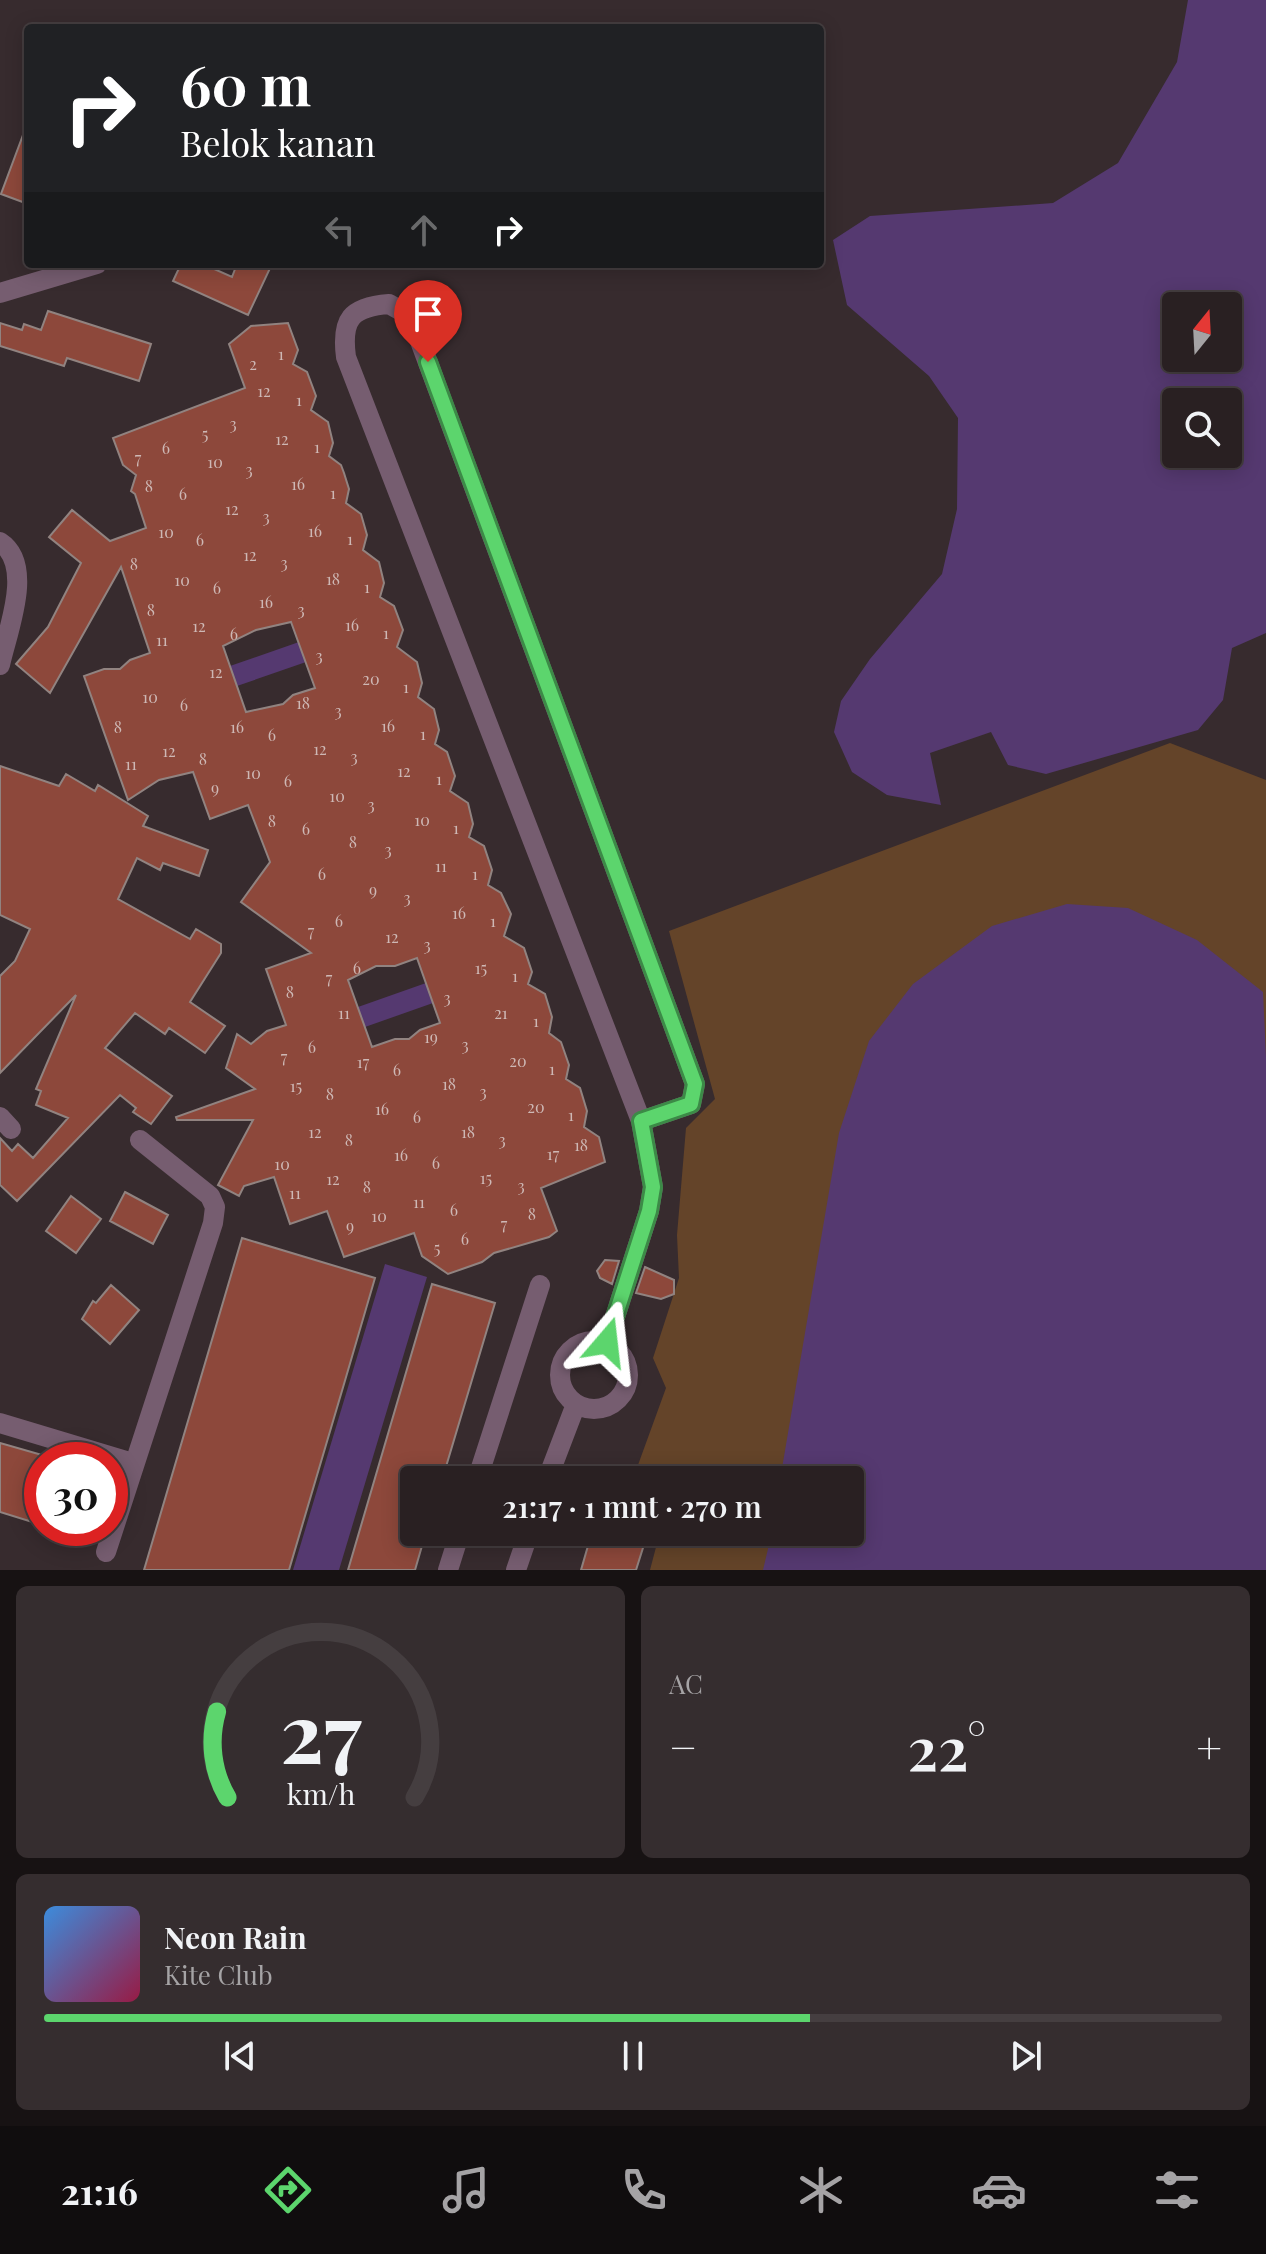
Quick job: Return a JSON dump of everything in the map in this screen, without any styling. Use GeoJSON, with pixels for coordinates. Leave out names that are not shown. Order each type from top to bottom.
{"type":"FeatureCollection","features":[{"type":"Feature","properties":{"kind":"street"},"geometry":{"type":"LineString","coordinates":[[0,293],[60,271]]}},
{"type":"Feature","properties":{"kind":"street"},"geometry":{"type":"LineString","coordinates":[[607,1342],[649,1211],[653,1187],[641,1121],[346,357],[342,334],[350,317],[367,306],[389,304],[405,313],[417,333],[695,1084],[691,1104],[641,1121]]}},
{"type":"Feature","properties":{"kind":"street"},"geometry":{"type":"LineString","coordinates":[[0,542],[16,561],[17,582],[0,665]]}},
{"type":"Feature","properties":{"kind":"street"},"geometry":{"type":"LineString","coordinates":[[106,1552],[213,1223],[215,1207],[210,1196],[140,1140]]}},
{"type":"Feature","properties":{"kind":"street"},"geometry":{"type":"LineString","coordinates":[[482,1466],[540,1285]]}},
{"type":"Feature","properties":{"kind":"street"},"geometry":{"type":"LineString","coordinates":[[590,1341],[607,1342],[625,1357],[629,1380],[619,1400],[598,1409],[576,1404],[564,1392],[560,1375],[563,1359],[574,1346],[590,1341]]}},
{"type":"Feature","properties":{"kind":"street"},"geometry":{"type":"LineString","coordinates":[[552,1466],[576,1404]]}},
{"type":"Feature","properties":{"kind":"street"},"geometry":{"type":"LineString","coordinates":[[0,1423],[133,1463]]}},
{"type":"Feature","properties":{"kind":"street"},"geometry":{"type":"LineString","coordinates":[[448,1570],[456,1546]]}},
{"type":"Feature","properties":{"kind":"street"},"geometry":{"type":"LineString","coordinates":[[516,1570],[524,1546]]}},
{"type":"Feature","properties":{"kind":"shaded area"},"geometry":{"type":"Polygon","coordinates":[[[1188,0],[1266,0],[1266,633],[1232,648],[1223,700],[1198,730],[1046,774],[1008,765],[991,732],[930,753],[941,805],[887,795],[852,772],[834,732],[841,701],[870,659],[942,574],[957,509],[958,418],[929,376],[847,305],[833,240],[870,216],[1053,203],[1118,163],[1177,62],[1188,0]]]}},
{"type":"Feature","properties":{"kind":"shaded area"},"geometry":{"type":"Polygon","coordinates":[[[299,642],[306,662],[237,686],[230,666],[299,642]]]}},
{"type":"Feature","properties":{"kind":"shaded area"},"geometry":{"type":"Polygon","coordinates":[[[1170,743],[1266,780],[1266,1570],[650,1570],[656,1546],[864,1546],[864,1466],[638,1465],[666,1388],[653,1358],[679,1278],[677,1235],[686,1128],[715,1099],[669,931],[1170,743]]]}},
{"type":"Feature","properties":{"kind":"shaded area"},"geometry":{"type":"Polygon","coordinates":[[[1067,904],[1128,908],[1197,940],[1263,992],[1266,1057],[1266,1570],[763,1570],[769,1546],[864,1546],[864,1466],[782,1466],[839,1133],[869,1041],[913,984],[992,926],[1067,904]]]}},
{"type":"Feature","properties":{"kind":"shaded area"},"geometry":{"type":"Polygon","coordinates":[[[426,983],[433,1003],[365,1027],[358,1007],[426,983]]]}},
{"type":"Feature","properties":{"kind":"shaded area"},"geometry":{"type":"Polygon","coordinates":[[[385,1264],[427,1277],[339,1570],[293,1570],[385,1264]]]}},
{"type":"Feature","properties":{"kind":"building"},"geometry":{"type":"Polygon","coordinates":[[[24,132],[24,203],[1,194],[24,132]]]}},
{"type":"Feature","properties":{"kind":"building"},"geometry":{"type":"Polygon","coordinates":[[[179,268],[212,268],[232,277],[235,268],[270,268],[248,315],[173,281],[179,268]]]}},
{"type":"Feature","properties":{"kind":"building"},"geometry":{"type":"Polygon","coordinates":[[[48,311],[151,344],[139,381],[67,358],[64,366],[0,346],[0,323],[22,330],[24,324],[41,330],[48,311]]]}},
{"type":"Feature","properties":{"kind":"building"},"geometry":{"type":"Polygon","coordinates":[[[288,323],[298,350],[293,364],[307,372],[316,396],[311,410],[328,422],[333,443],[329,456],[341,465],[344,473],[349,489],[346,503],[361,514],[367,535],[363,550],[379,562],[384,583],[380,597],[394,606],[403,630],[397,647],[417,662],[422,683],[418,697],[434,709],[439,730],[435,744],[447,752],[455,776],[450,791],[468,803],[473,824],[469,837],[484,846],[492,870],[488,885],[501,893],[511,914],[504,936],[524,948],[532,972],[528,984],[545,994],[552,1017],[549,1033],[561,1042],[569,1065],[566,1079],[580,1088],[587,1111],[584,1127],[599,1137],[605,1162],[541,1188],[557,1231],[549,1237],[494,1253],[482,1262],[448,1274],[422,1256],[414,1233],[344,1257],[327,1211],[290,1224],[274,1177],[244,1186],[239,1196],[218,1185],[253,1120],[177,1120],[176,1117],[255,1089],[226,1068],[237,1034],[251,1044],[267,1031],[286,1025],[266,969],[311,953],[241,902],[270,862],[248,805],[210,819],[193,772],[159,780],[128,800],[84,676],[104,669],[120,669],[130,660],[150,653],[121,567],[50,693],[16,664],[48,627],[81,563],[49,537],[72,510],[110,541],[146,528],[135,494],[131,491],[136,475],[123,465],[113,438],[245,388],[229,344],[251,326],[288,323]],[[291,622],[256,630],[223,646],[246,712],[283,704],[293,695],[315,688],[291,622]],[[417,958],[395,966],[376,966],[348,980],[372,1047],[395,1039],[409,1039],[420,1030],[440,1023],[417,958]]]}},
{"type":"Feature","properties":{"kind":"building"},"geometry":{"type":"Polygon","coordinates":[[[0,766],[59,786],[66,774],[95,791],[98,785],[148,816],[143,826],[208,850],[199,876],[163,863],[160,870],[137,858],[118,899],[190,939],[196,929],[221,944],[221,953],[190,1002],[225,1026],[205,1053],[169,1028],[165,1034],[135,1013],[105,1048],[172,1096],[151,1124],[133,1112],[136,1108],[120,1095],[17,1201],[0,1185],[0,1138],[12,1151],[18,1144],[33,1158],[68,1118],[36,1105],[41,1091],[36,1089],[76,995],[0,1073],[0,976],[15,961],[30,929],[0,915],[0,766]]]}},
{"type":"Feature","properties":{"kind":"building"},"geometry":{"type":"Polygon","coordinates":[[[125,1192],[168,1215],[153,1244],[110,1221],[125,1192]]]}},
{"type":"Feature","properties":{"kind":"building"},"geometry":{"type":"Polygon","coordinates":[[[71,1196],[101,1219],[76,1253],[46,1231],[71,1196]]]}},
{"type":"Feature","properties":{"kind":"building"},"geometry":{"type":"Polygon","coordinates":[[[242,1238],[375,1278],[344,1384],[289,1570],[144,1570],[242,1238]]]}},
{"type":"Feature","properties":{"kind":"building"},"geometry":{"type":"Polygon","coordinates":[[[605,1260],[619,1261],[612,1284],[600,1278],[597,1271],[605,1260]]]}},
{"type":"Feature","properties":{"kind":"building"},"geometry":{"type":"Polygon","coordinates":[[[645,1267],[674,1280],[674,1294],[661,1299],[636,1293],[645,1267]]]}},
{"type":"Feature","properties":{"kind":"building"},"geometry":{"type":"Polygon","coordinates":[[[432,1284],[495,1303],[446,1466],[400,1466],[400,1546],[422,1546],[415,1570],[348,1570],[432,1284]]]}},
{"type":"Feature","properties":{"kind":"building"},"geometry":{"type":"Polygon","coordinates":[[[111,1285],[139,1310],[110,1344],[82,1319],[93,1301],[96,1303],[111,1285]]]}},
{"type":"Feature","properties":{"kind":"building"},"geometry":{"type":"Polygon","coordinates":[[[0,1443],[24,1450],[24,1519],[0,1512],[0,1443]]]}},
{"type":"Feature","properties":{"kind":"building"},"geometry":{"type":"Polygon","coordinates":[[[588,1546],[644,1546],[636,1570],[581,1570],[588,1546]]]}},
{"type":"Feature","properties":{"kind":"route"},"geometry":{"type":"LineString","coordinates":[[428,362],[695,1084],[696,1092],[691,1104],[641,1121],[653,1187],[649,1211],[607,1342]]}}]}
